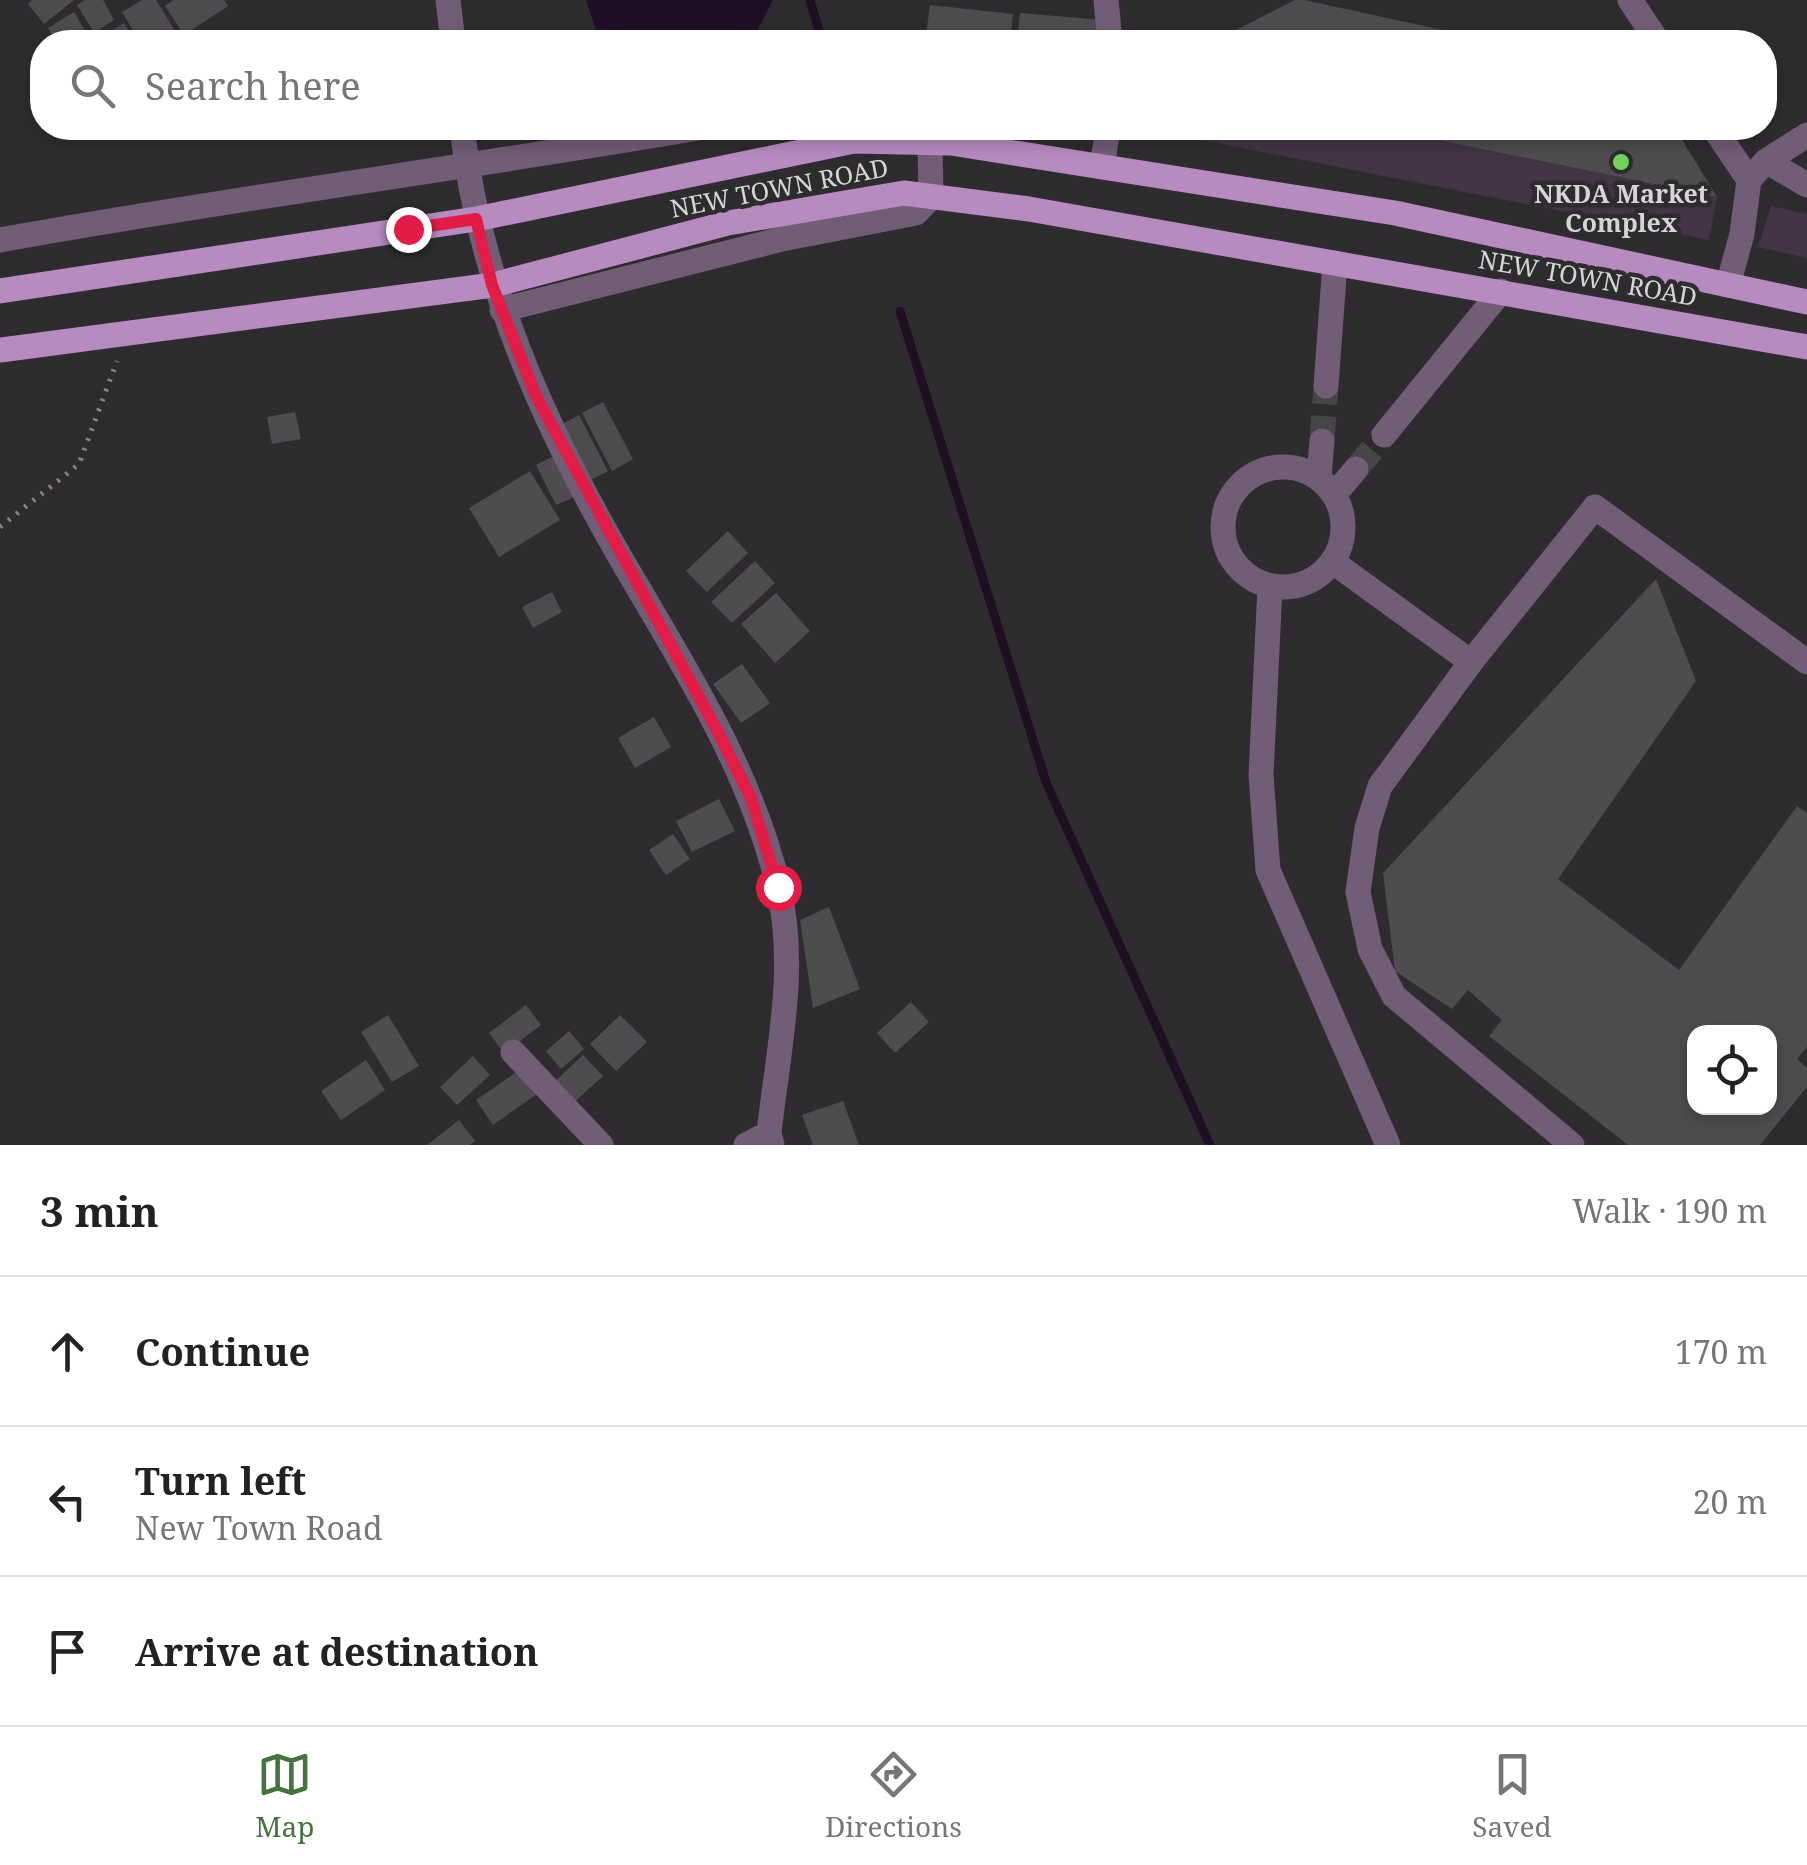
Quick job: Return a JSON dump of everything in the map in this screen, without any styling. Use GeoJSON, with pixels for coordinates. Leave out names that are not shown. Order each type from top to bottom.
{"type":"FeatureCollection","features":[{"type":"Feature","properties":{"kind":"main road"},"geometry":{"type":"LineString","coordinates":[[0,291],[476,219],[866,140]]}},
{"type":"Feature","properties":{"kind":"main road"},"geometry":{"type":"LineString","coordinates":[[953,140],[1395,213],[1807,302]]}},
{"type":"Feature","properties":{"kind":"main road","name":"NEW TOWN ROAD"},"geometry":{"type":"LineString","coordinates":[[0,350],[492,285],[728,223],[904,193],[1335,262],[1807,347]]}},
{"type":"Feature","properties":{"kind":"street"},"geometry":{"type":"LineString","coordinates":[[448,0],[452,30]]}},
{"type":"Feature","properties":{"kind":"street"},"geometry":{"type":"LineString","coordinates":[[1106,0],[1109,30]]}},
{"type":"Feature","properties":{"kind":"street"},"geometry":{"type":"LineString","coordinates":[[1630,0],[1650,30]]}},
{"type":"Feature","properties":{"kind":"street"},"geometry":{"type":"LineString","coordinates":[[1728,285],[1758,171],[1807,135]]}},
{"type":"Feature","properties":{"kind":"street"},"geometry":{"type":"LineString","coordinates":[[463,140],[492,285],[536,396],[640,592],[670,637],[751,798],[778,887],[789,971],[762,1141]]}},
{"type":"Feature","properties":{"kind":"street"},"geometry":{"type":"LineString","coordinates":[[0,240],[176,207],[466,168],[628,140]]}},
{"type":"Feature","properties":{"kind":"street"},"geometry":{"type":"LineString","coordinates":[[502,310],[782,239],[916,214],[930,196],[925,140]]}},
{"type":"Feature","properties":{"kind":"street"},"geometry":{"type":"LineString","coordinates":[[1102,167],[1106,140]]}},
{"type":"Feature","properties":{"kind":"street"},"geometry":{"type":"LineString","coordinates":[[1726,140],[1758,171],[1807,185]]}},
{"type":"Feature","properties":{"kind":"street"},"geometry":{"type":"LineString","coordinates":[[1326,386],[1335,262]]}},
{"type":"Feature","properties":{"kind":"street"},"geometry":{"type":"LineString","coordinates":[[1384,434],[1501,292]]}},
{"type":"Feature","properties":{"kind":"street"},"geometry":{"type":"LineString","coordinates":[[1322,440],[1327,486],[1343,516],[1343,540],[1333,562],[1316,578],[1294,587],[1270,587],[1248,577],[1232,560],[1223,538],[1224,514],[1234,492],[1251,475],[1273,466],[1297,467],[1327,486]]}},
{"type":"Feature","properties":{"kind":"street"},"geometry":{"type":"LineString","coordinates":[[1327,486],[1356,469]]}},
{"type":"Feature","properties":{"kind":"street"},"geometry":{"type":"LineString","coordinates":[[1572,1145],[1394,996],[1370,949],[1358,892],[1367,828],[1380,786],[1471,662],[1596,507],[1807,662]]}},
{"type":"Feature","properties":{"kind":"street"},"geometry":{"type":"LineString","coordinates":[[1333,562],[1471,662]]}},
{"type":"Feature","properties":{"kind":"street"},"geometry":{"type":"LineString","coordinates":[[1270,587],[1261,774],[1268,870],[1388,1145]]}},
{"type":"Feature","properties":{"kind":"street"},"geometry":{"type":"LineString","coordinates":[[513,1052],[601,1145]]}},
{"type":"Feature","properties":{"kind":"path"},"geometry":{"type":"LineString","coordinates":[[0,527],[79,464],[114,378],[121,334]]}},
{"type":"Feature","properties":{"kind":"shaded area"},"geometry":{"type":"Polygon","coordinates":[[[586,0],[773,0],[758,30],[596,30],[586,0]]]}},
{"type":"Feature","properties":{"kind":"shaded area"},"geometry":{"type":"Polygon","coordinates":[[[1201,140],[1439,140],[1717,197],[1709,240],[1201,140]]]}},
{"type":"Feature","properties":{"kind":"shaded area"},"geometry":{"type":"Polygon","coordinates":[[[1771,206],[1807,214],[1807,258],[1758,247],[1771,206]]]}},
{"type":"Feature","properties":{"kind":"building"},"geometry":{"type":"Polygon","coordinates":[[[32,0],[74,0],[44,24],[28,4],[32,0]]]}},
{"type":"Feature","properties":{"kind":"building"},"geometry":{"type":"Polygon","coordinates":[[[85,0],[103,0],[114,20],[92,30],[77,5],[85,0]]]}},
{"type":"Feature","properties":{"kind":"building"},"geometry":{"type":"Polygon","coordinates":[[[142,0],[156,0],[175,30],[133,30],[122,12],[142,0]]]}},
{"type":"Feature","properties":{"kind":"building"},"geometry":{"type":"Polygon","coordinates":[[[173,0],[224,0],[228,6],[192,30],[181,30],[165,6],[173,0]]]}},
{"type":"Feature","properties":{"kind":"building"},"geometry":{"type":"Polygon","coordinates":[[[1295,0],[1304,0],[1443,30],[1236,30],[1295,0]]]}},
{"type":"Feature","properties":{"kind":"building"},"geometry":{"type":"Polygon","coordinates":[[[930,5],[1013,14],[1011,30],[927,30],[930,5]]]}},
{"type":"Feature","properties":{"kind":"building"},"geometry":{"type":"Polygon","coordinates":[[[74,12],[85,30],[49,30],[74,12]]]}},
{"type":"Feature","properties":{"kind":"building"},"geometry":{"type":"Polygon","coordinates":[[[1020,13],[1102,20],[1101,30],[1018,30],[1020,13]]]}},
{"type":"Feature","properties":{"kind":"building","name":"NKDA Market Complex"},"geometry":{"type":"Polygon","coordinates":[[[1438,140],[1682,140],[1717,197],[1438,140]]]}},
{"type":"Feature","properties":{"kind":"building"},"geometry":{"type":"Polygon","coordinates":[[[603,402],[633,459],[612,471],[582,413],[603,402]]]}},
{"type":"Feature","properties":{"kind":"building"},"geometry":{"type":"Polygon","coordinates":[[[295,412],[301,439],[272,444],[267,417],[295,412]]]}},
{"type":"Feature","properties":{"kind":"building"},"geometry":{"type":"Polygon","coordinates":[[[579,415],[608,471],[591,480],[561,425],[579,415]]]}},
{"type":"Feature","properties":{"kind":"building"},"geometry":{"type":"Polygon","coordinates":[[[554,456],[574,497],[556,505],[536,465],[554,456]]]}},
{"type":"Feature","properties":{"kind":"building"},"geometry":{"type":"Polygon","coordinates":[[[530,471],[560,520],[499,557],[469,508],[530,471]]]}},
{"type":"Feature","properties":{"kind":"building"},"geometry":{"type":"Polygon","coordinates":[[[728,531],[748,553],[707,592],[686,571],[728,531]]]}},
{"type":"Feature","properties":{"kind":"building"},"geometry":{"type":"Polygon","coordinates":[[[755,561],[775,583],[732,623],[711,602],[755,561]]]}},
{"type":"Feature","properties":{"kind":"building"},"geometry":{"type":"Polygon","coordinates":[[[1656,579],[1696,681],[1558,879],[1679,970],[1797,806],[1807,813],[1807,1047],[1797,1059],[1807,1068],[1807,1087],[1760,1145],[1628,1145],[1489,1036],[1502,1020],[1468,990],[1452,1009],[1395,971],[1383,873],[1656,579]]]}},
{"type":"Feature","properties":{"kind":"building"},"geometry":{"type":"Polygon","coordinates":[[[552,592],[562,612],[533,628],[522,607],[552,592]]]}},
{"type":"Feature","properties":{"kind":"building"},"geometry":{"type":"Polygon","coordinates":[[[776,593],[810,631],[775,663],[741,624],[776,593]]]}},
{"type":"Feature","properties":{"kind":"building"},"geometry":{"type":"Polygon","coordinates":[[[742,664],[770,703],[741,723],[713,684],[742,664]]]}},
{"type":"Feature","properties":{"kind":"building"},"geometry":{"type":"Polygon","coordinates":[[[654,717],[671,747],[635,768],[618,738],[654,717]]]}},
{"type":"Feature","properties":{"kind":"building"},"geometry":{"type":"Polygon","coordinates":[[[719,799],[735,831],[692,852],[676,821],[719,799]]]}},
{"type":"Feature","properties":{"kind":"building"},"geometry":{"type":"Polygon","coordinates":[[[673,834],[690,859],[666,875],[649,850],[673,834]]]}},
{"type":"Feature","properties":{"kind":"building"},"geometry":{"type":"Polygon","coordinates":[[[829,907],[860,989],[813,1008],[800,920],[829,907]]]}},
{"type":"Feature","properties":{"kind":"building"},"geometry":{"type":"Polygon","coordinates":[[[911,1002],[929,1022],[895,1053],[877,1033],[911,1002]]]}},
{"type":"Feature","properties":{"kind":"building"},"geometry":{"type":"Polygon","coordinates":[[[526,1005],[541,1025],[504,1053],[489,1033],[526,1005]]]}},
{"type":"Feature","properties":{"kind":"building"},"geometry":{"type":"Polygon","coordinates":[[[388,1015],[419,1066],[392,1082],[361,1032],[388,1015]]]}},
{"type":"Feature","properties":{"kind":"building"},"geometry":{"type":"Polygon","coordinates":[[[620,1015],[647,1042],[616,1071],[590,1044],[620,1015]]]}},
{"type":"Feature","properties":{"kind":"building"},"geometry":{"type":"Polygon","coordinates":[[[569,1031],[584,1049],[561,1069],[546,1051],[569,1031]]]}},
{"type":"Feature","properties":{"kind":"building"},"geometry":{"type":"Polygon","coordinates":[[[583,1055],[603,1076],[572,1104],[553,1083],[583,1055]]]}},
{"type":"Feature","properties":{"kind":"building"},"geometry":{"type":"Polygon","coordinates":[[[473,1056],[490,1075],[457,1105],[440,1087],[473,1056]]]}},
{"type":"Feature","properties":{"kind":"building"},"geometry":{"type":"Polygon","coordinates":[[[366,1060],[385,1090],[341,1120],[321,1091],[366,1060]]]}},
{"type":"Feature","properties":{"kind":"building"},"geometry":{"type":"Polygon","coordinates":[[[521,1069],[537,1094],[493,1125],[476,1100],[521,1069]]]}},
{"type":"Feature","properties":{"kind":"building"},"geometry":{"type":"Polygon","coordinates":[[[843,1101],[859,1145],[813,1145],[802,1115],[843,1101]]]}},
{"type":"Feature","properties":{"kind":"building"},"geometry":{"type":"Polygon","coordinates":[[[459,1120],[475,1141],[470,1145],[427,1145],[459,1120]]]}},
{"type":"Feature","properties":{"kind":"waterway"},"geometry":{"type":"LineString","coordinates":[[810,0],[819,30]]}},
{"type":"Feature","properties":{"kind":"waterway"},"geometry":{"type":"LineString","coordinates":[[900,311],[1046,782],[1210,1145]]}},
{"type":"Feature","properties":{"kind":"tunnel"},"geometry":{"type":"LineString","coordinates":[[1322,441],[1326,386]]}},
{"type":"Feature","properties":{"kind":"tunnel"},"geometry":{"type":"LineString","coordinates":[[1356,469],[1384,435]]}},
{"type":"Feature","properties":{"kind":"place","name":"NKDA Market Complex"},"geometry":{"type":"Point","coordinates":[1621,162]}},
{"type":"Feature","properties":{"kind":"route"},"geometry":{"type":"LineString","coordinates":[[408,229],[476,219],[492,285],[536,396],[640,592],[670,637],[751,798],[778,887]]}}]}
